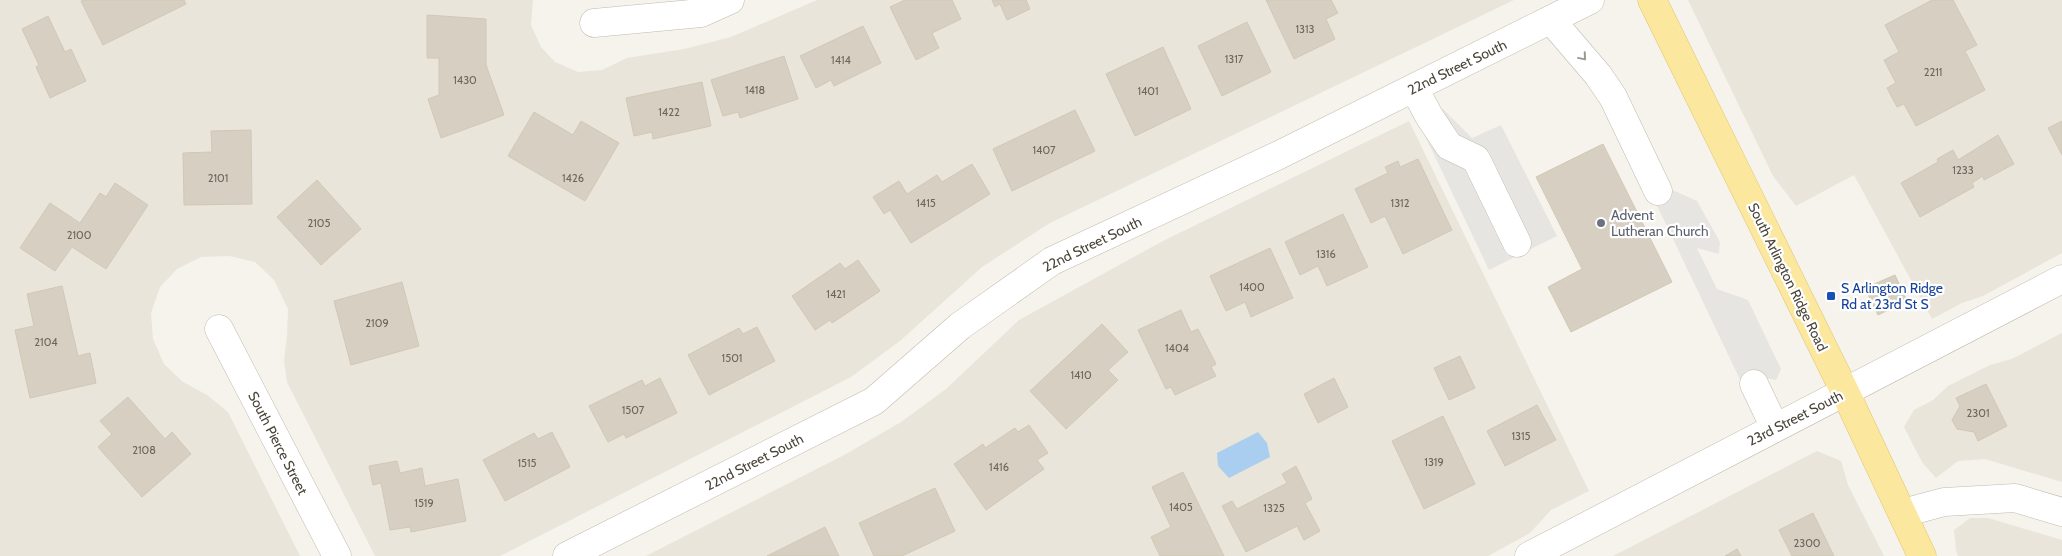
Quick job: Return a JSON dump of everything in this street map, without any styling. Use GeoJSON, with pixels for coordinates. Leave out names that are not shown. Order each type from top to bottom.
{"type":"FeatureCollection","features":[{"type":"Feature","properties":{"kind":"main road","name":"South Arlington Ridge Road"},"geometry":{"type":"LineString","coordinates":[[1652,0],[1845,392],[1922,556]]}},
{"type":"Feature","properties":{"kind":"street"},"geometry":{"type":"LineString","coordinates":[[594,24],[701,13],[730,0]]}},
{"type":"Feature","properties":{"kind":"street","name":"22nd Street South"},"geometry":{"type":"LineString","coordinates":[[567,556],[874,401],[960,326],[1052,261],[1279,155],[1590,0]]}},
{"type":"Feature","properties":{"kind":"street"},"geometry":{"type":"LineString","coordinates":[[1550,20],[1593,69],[1613,97],[1658,190]]}},
{"type":"Feature","properties":{"kind":"street"},"geometry":{"type":"LineString","coordinates":[[1414,88],[1429,116],[1450,146],[1476,159],[1517,242]]}},
{"type":"Feature","properties":{"kind":"street","name":"23rd Street South"},"geometry":{"type":"LineString","coordinates":[[1528,556],[2062,279]]}},
{"type":"Feature","properties":{"kind":"street","name":"South Pierce Street"},"geometry":{"type":"LineString","coordinates":[[219,330],[337,556]]}},
{"type":"Feature","properties":{"kind":"street"},"geometry":{"type":"LineString","coordinates":[[1754,384],[1775,428]]}},
{"type":"Feature","properties":{"kind":"street"},"geometry":{"type":"LineString","coordinates":[[1903,513],[1944,502],[2015,498],[2062,512]]}},
{"type":"Feature","properties":{"kind":"shaded area"},"geometry":{"type":"Polygon","coordinates":[[[0,0],[533,0],[531,25],[541,47],[555,62],[578,72],[602,70],[627,58],[684,49],[731,37],[817,0],[1514,0],[1050,223],[982,267],[900,341],[851,377],[500,556],[375,556],[287,382],[284,361],[288,309],[274,280],[255,262],[229,256],[201,257],[177,269],[160,287],[151,313],[153,339],[164,364],[183,382],[207,395],[228,412],[300,556],[0,556],[0,0]]]}},
{"type":"Feature","properties":{"kind":"shaded area"},"geometry":{"type":"Polygon","coordinates":[[[1688,0],[2062,0],[2062,253],[1983,296],[1962,303],[1932,319],[1854,175],[1796,206],[1773,176],[1688,0]]]}},
{"type":"Feature","properties":{"kind":"shaded area"},"geometry":{"type":"Polygon","coordinates":[[[1443,109],[1472,138],[1501,125],[1557,236],[1489,270],[1418,121],[1443,109]]]}},
{"type":"Feature","properties":{"kind":"shaded area"},"geometry":{"type":"Polygon","coordinates":[[[1409,121],[1589,491],[1551,510],[1530,533],[1488,556],[646,556],[846,454],[901,422],[946,389],[1019,320],[1161,242],[1409,121]]]}},
{"type":"Feature","properties":{"kind":"shaded area"},"geometry":{"type":"Polygon","coordinates":[[[1668,188],[1697,201],[1720,242],[1719,254],[1697,248],[1717,289],[1748,300],[1781,369],[1776,380],[1766,378],[1744,388],[1652,195],[1668,188]]]}},
{"type":"Feature","properties":{"kind":"shaded area"},"geometry":{"type":"Polygon","coordinates":[[[2062,333],[2062,482],[1985,459],[1958,461],[1936,478],[1922,462],[1904,427],[1914,410],[1933,400],[1948,386],[1990,365],[2012,359],[2062,333]]]}},
{"type":"Feature","properties":{"kind":"shaded area"},"geometry":{"type":"Polygon","coordinates":[[[1817,451],[1841,461],[1848,485],[1884,556],[1613,556],[1817,451]]]}},
{"type":"Feature","properties":{"kind":"shaded area"},"geometry":{"type":"Polygon","coordinates":[[[1970,518],[1988,518],[2062,540],[2062,556],[1958,556],[1954,530],[1970,518]]]}},
{"type":"Feature","properties":{"kind":"water"},"geometry":{"type":"Polygon","coordinates":[[[1258,432],[1267,443],[1270,457],[1229,478],[1218,466],[1217,453],[1258,432]]]}},
{"type":"Feature","properties":{"kind":"building"},"geometry":{"type":"Polygon","coordinates":[[[184,0],[186,4],[103,45],[81,1],[184,0]]]}},
{"type":"Feature","properties":{"kind":"building"},"geometry":{"type":"Polygon","coordinates":[[[905,0],[952,0],[961,19],[932,33],[939,48],[916,60],[890,7],[905,0]]]}},
{"type":"Feature","properties":{"kind":"building"},"geometry":{"type":"Polygon","coordinates":[[[992,0],[1026,0],[1030,9],[1007,20],[1000,4],[995,7],[992,0]]]}},
{"type":"Feature","properties":{"kind":"building"},"geometry":{"type":"Polygon","coordinates":[[[1266,0],[1331,0],[1338,13],[1326,19],[1335,39],[1294,59],[1266,0]]]}},
{"type":"Feature","properties":{"kind":"building"},"geometry":{"type":"Polygon","coordinates":[[[1932,0],[1953,0],[1977,45],[1965,51],[1985,90],[1916,126],[1904,104],[1897,107],[1887,88],[1896,83],[1884,60],[1899,52],[1885,25],[1932,0]]]}},
{"type":"Feature","properties":{"kind":"building"},"geometry":{"type":"Polygon","coordinates":[[[427,15],[486,19],[486,65],[504,115],[441,138],[428,99],[439,95],[439,58],[427,58],[427,15]]]}},
{"type":"Feature","properties":{"kind":"building"},"geometry":{"type":"Polygon","coordinates":[[[48,16],[65,52],[71,49],[86,81],[50,98],[36,67],[39,65],[22,29],[48,16]]]}},
{"type":"Feature","properties":{"kind":"building"},"geometry":{"type":"Polygon","coordinates":[[[1247,22],[1271,72],[1222,96],[1198,46],[1247,22]]]}},
{"type":"Feature","properties":{"kind":"building"},"geometry":{"type":"Polygon","coordinates":[[[863,26],[881,63],[834,86],[831,80],[816,88],[800,56],[863,26]]]}},
{"type":"Feature","properties":{"kind":"building"},"geometry":{"type":"Polygon","coordinates":[[[1163,47],[1191,109],[1135,136],[1106,74],[1163,47]]]}},
{"type":"Feature","properties":{"kind":"building"},"geometry":{"type":"Polygon","coordinates":[[[784,56],[798,99],[740,118],[738,112],[723,116],[711,80],[784,56]]]}},
{"type":"Feature","properties":{"kind":"building"},"geometry":{"type":"Polygon","coordinates":[[[702,82],[711,126],[653,139],[652,132],[634,136],[626,98],[702,82]]]}},
{"type":"Feature","properties":{"kind":"building"},"geometry":{"type":"Polygon","coordinates":[[[1075,110],[1095,151],[1012,191],[993,149],[1075,110]]]}},
{"type":"Feature","properties":{"kind":"building"},"geometry":{"type":"Polygon","coordinates":[[[534,112],[573,135],[581,121],[619,143],[585,201],[508,156],[534,112]]]}},
{"type":"Feature","properties":{"kind":"building"},"geometry":{"type":"Polygon","coordinates":[[[2062,121],[2062,155],[2048,128],[2062,121]]]}},
{"type":"Feature","properties":{"kind":"building"},"geometry":{"type":"Polygon","coordinates":[[[251,130],[252,204],[184,205],[183,153],[212,152],[211,131],[251,130]]]}},
{"type":"Feature","properties":{"kind":"building"},"geometry":{"type":"Polygon","coordinates":[[[1998,135],[2014,164],[1984,180],[1983,176],[1972,183],[1974,187],[1920,217],[1901,183],[1938,162],[1937,159],[1953,150],[1958,160],[1998,135]]]}},
{"type":"Feature","properties":{"kind":"building","name":"Advent Lutheran Church"},"geometry":{"type":"Polygon","coordinates":[[[1603,144],[1672,282],[1571,332],[1548,287],[1582,269],[1536,177],[1603,144]]]}},
{"type":"Feature","properties":{"kind":"building"},"geometry":{"type":"Polygon","coordinates":[[[1418,159],[1452,230],[1403,254],[1385,216],[1371,223],[1355,189],[1388,173],[1385,167],[1398,161],[1400,167],[1418,159]]]}},
{"type":"Feature","properties":{"kind":"building"},"geometry":{"type":"Polygon","coordinates":[[[972,164],[990,194],[911,243],[890,210],[884,214],[873,197],[899,181],[907,194],[937,175],[942,182],[972,164]]]}},
{"type":"Feature","properties":{"kind":"building"},"geometry":{"type":"Polygon","coordinates":[[[317,180],[361,229],[321,265],[277,217],[317,180]]]}},
{"type":"Feature","properties":{"kind":"building"},"geometry":{"type":"Polygon","coordinates":[[[115,183],[148,205],[106,269],[72,247],[55,271],[20,248],[50,203],[80,223],[100,193],[106,197],[115,183]]]}},
{"type":"Feature","properties":{"kind":"building"},"geometry":{"type":"Polygon","coordinates":[[[1343,214],[1368,267],[1327,286],[1318,266],[1300,275],[1285,242],[1343,214]]]}},
{"type":"Feature","properties":{"kind":"building"},"geometry":{"type":"Polygon","coordinates":[[[1270,248],[1293,298],[1251,317],[1245,302],[1226,311],[1210,276],[1270,248]]]}},
{"type":"Feature","properties":{"kind":"building"},"geometry":{"type":"Polygon","coordinates":[[[858,260],[880,291],[832,323],[830,320],[815,330],[792,296],[840,263],[845,269],[858,260]]]}},
{"type":"Feature","properties":{"kind":"building"},"geometry":{"type":"Polygon","coordinates":[[[1895,275],[1907,301],[1878,315],[1865,288],[1895,275]]]}},
{"type":"Feature","properties":{"kind":"building"},"geometry":{"type":"Polygon","coordinates":[[[402,282],[419,346],[351,365],[334,301],[402,282]]]}},
{"type":"Feature","properties":{"kind":"building"},"geometry":{"type":"Polygon","coordinates":[[[62,286],[78,356],[90,353],[96,383],[30,398],[15,330],[34,326],[27,294],[62,286]]]}},
{"type":"Feature","properties":{"kind":"building"},"geometry":{"type":"Polygon","coordinates":[[[1181,310],[1191,332],[1198,329],[1216,364],[1211,367],[1216,376],[1175,395],[1171,387],[1166,389],[1138,330],[1181,310]]]}},
{"type":"Feature","properties":{"kind":"building"},"geometry":{"type":"Polygon","coordinates":[[[1102,324],[1128,352],[1108,370],[1118,380],[1066,429],[1030,391],[1102,324]]]}},
{"type":"Feature","properties":{"kind":"building"},"geometry":{"type":"Polygon","coordinates":[[[757,327],[775,361],[709,395],[688,355],[739,328],[743,334],[757,327]]]}},
{"type":"Feature","properties":{"kind":"building"},"geometry":{"type":"Polygon","coordinates":[[[1460,356],[1475,388],[1449,400],[1434,368],[1460,356]]]}},
{"type":"Feature","properties":{"kind":"building"},"geometry":{"type":"Polygon","coordinates":[[[660,378],[677,413],[626,438],[624,434],[608,442],[589,406],[642,380],[645,386],[660,378]]]}},
{"type":"Feature","properties":{"kind":"building"},"geometry":{"type":"Polygon","coordinates":[[[1334,378],[1348,407],[1318,423],[1304,394],[1334,378]]]}},
{"type":"Feature","properties":{"kind":"building"},"geometry":{"type":"Polygon","coordinates":[[[1986,384],[2007,426],[1978,441],[1974,432],[1957,429],[1952,420],[1960,406],[1956,398],[1986,384]]]}},
{"type":"Feature","properties":{"kind":"building"},"geometry":{"type":"Polygon","coordinates":[[[128,397],[165,439],[172,432],[191,454],[142,497],[98,447],[112,434],[100,421],[128,397]]]}},
{"type":"Feature","properties":{"kind":"building"},"geometry":{"type":"Polygon","coordinates":[[[1537,405],[1556,440],[1505,466],[1487,431],[1537,405]]]}},
{"type":"Feature","properties":{"kind":"building"},"geometry":{"type":"Polygon","coordinates":[[[1443,416],[1475,484],[1424,509],[1392,441],[1443,416]]]}},
{"type":"Feature","properties":{"kind":"building"},"geometry":{"type":"Polygon","coordinates":[[[1029,425],[1048,453],[1037,460],[1044,469],[986,510],[954,464],[983,444],[985,448],[1015,428],[1018,432],[1029,425]]]}},
{"type":"Feature","properties":{"kind":"building"},"geometry":{"type":"Polygon","coordinates":[[[552,432],[570,467],[505,501],[483,460],[534,433],[538,439],[552,432]]]}},
{"type":"Feature","properties":{"kind":"building"},"geometry":{"type":"Polygon","coordinates":[[[397,461],[400,473],[422,468],[425,486],[458,479],[466,521],[411,532],[410,527],[390,530],[381,483],[373,485],[369,466],[397,461]]]}},
{"type":"Feature","properties":{"kind":"building"},"geometry":{"type":"Polygon","coordinates":[[[1296,466],[1312,499],[1305,503],[1320,531],[1304,540],[1297,526],[1246,552],[1222,506],[1232,501],[1237,509],[1287,483],[1282,474],[1296,466]]]}},
{"type":"Feature","properties":{"kind":"building"},"geometry":{"type":"Polygon","coordinates":[[[1183,472],[1224,556],[1160,556],[1151,537],[1171,527],[1152,487],[1183,472]]]}},
{"type":"Feature","properties":{"kind":"building"},"geometry":{"type":"Polygon","coordinates":[[[935,488],[955,531],[902,556],[874,556],[859,523],[935,488]]]}},
{"type":"Feature","properties":{"kind":"building"},"geometry":{"type":"Polygon","coordinates":[[[1813,513],[1834,556],[1792,556],[1779,530],[1813,513]]]}},
{"type":"Feature","properties":{"kind":"building"},"geometry":{"type":"Polygon","coordinates":[[[825,527],[839,556],[767,556],[825,527]]]}},
{"type":"Feature","properties":{"kind":"building"},"geometry":{"type":"Polygon","coordinates":[[[1737,549],[1741,556],[1725,556],[1737,549]]]}},
{"type":"Feature","properties":{"kind":"place","name":"Advent Lutheran Church"},"geometry":{"type":"Point","coordinates":[1601,223]}},
{"type":"Feature","properties":{"kind":"place","name":"S Arlington Ridge Rd at 23rd St S"},"geometry":{"type":"Point","coordinates":[1831,296]}}]}
